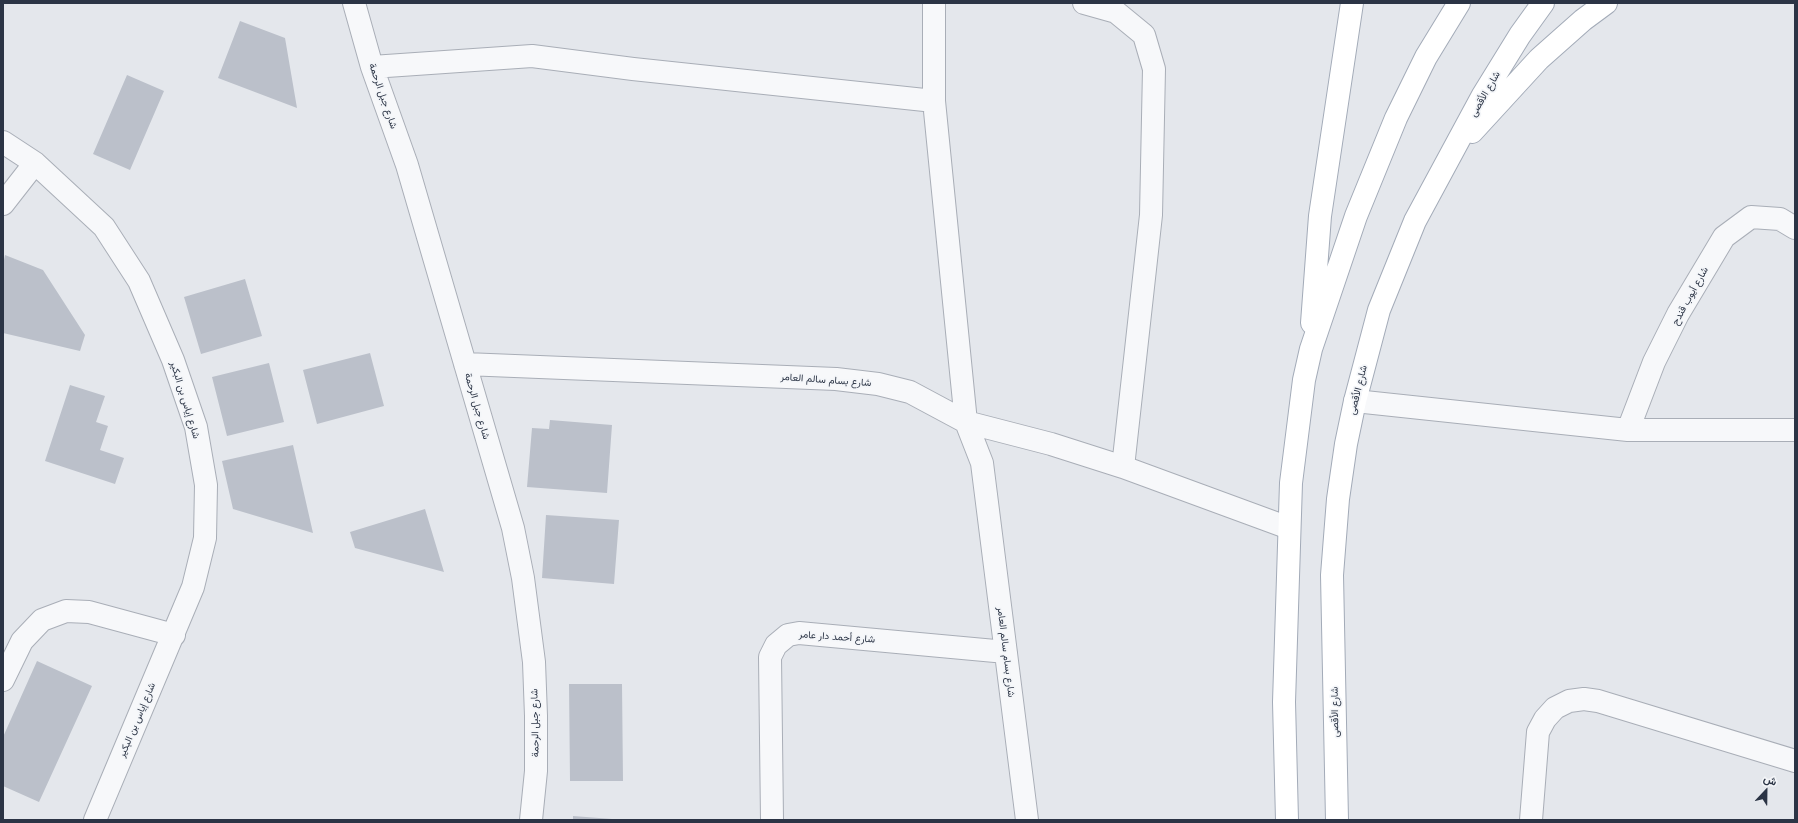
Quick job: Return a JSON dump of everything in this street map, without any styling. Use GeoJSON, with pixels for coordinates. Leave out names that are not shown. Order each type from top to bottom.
{"type":"FeatureCollection","features":[{"type":"Feature","properties":{"kind":"main road"},"geometry":{"type":"LineString","coordinates":[[1311,349],[1320,216],[1352,3]]}},
{"type":"Feature","properties":{"kind":"main road"},"geometry":{"type":"LineString","coordinates":[[1287,820],[1284,702],[1289,528],[1291,483],[1296,432],[1304,380],[1311,349],[1356,216],[1396,118],[1426,57],[1459,3]]}},
{"type":"Feature","properties":{"kind":"main road","name":"شارع الأقصى"},"geometry":{"type":"LineString","coordinates":[[1337,820],[1332,575],[1338,499],[1346,444],[1355,401],[1379,310],[1415,221],[1483,95],[1520,35],[1543,3]]}},
{"type":"Feature","properties":{"kind":"main road"},"geometry":{"type":"LineString","coordinates":[[1450,157],[1539,59],[1583,20],[1606,3]]}},
{"type":"Feature","properties":{"kind":"street","name":"شارع جبل الرحمة"},"geometry":{"type":"LineString","coordinates":[[354,3],[372,66],[407,165],[513,528],[523,578],[534,662],[536,771],[531,820]]}},
{"type":"Feature","properties":{"kind":"street"},"geometry":{"type":"LineString","coordinates":[[934,3],[934,101],[966,422],[1051,444],[1123,467],[1289,528]]}},
{"type":"Feature","properties":{"kind":"street"},"geometry":{"type":"LineString","coordinates":[[1084,3],[1116,12],[1144,35],[1154,69],[1151,215],[1123,467]]}},
{"type":"Feature","properties":{"kind":"street"},"geometry":{"type":"LineString","coordinates":[[372,66],[532,56],[641,70],[934,101]]}},
{"type":"Feature","properties":{"kind":"street","name":"شارع إياس بن البكير"},"geometry":{"type":"LineString","coordinates":[[3,142],[35,163],[104,227],[139,282],[173,360],[196,427],[206,485],[205,538],[193,587],[95,820]]}},
{"type":"Feature","properties":{"kind":"street"},"geometry":{"type":"LineString","coordinates":[[3,204],[35,163]]}},
{"type":"Feature","properties":{"kind":"street","name":"شارع أيوب قندح"},"geometry":{"type":"LineString","coordinates":[[1628,430],[1654,362],[1678,314],[1724,238],[1751,216],[1780,220],[1795,228]]}},
{"type":"Feature","properties":{"kind":"street","name":"شارع بسام سالم العامر"},"geometry":{"type":"LineString","coordinates":[[465,364],[836,379],[878,384],[910,392],[966,422],[982,463],[1027,820]]}},
{"type":"Feature","properties":{"kind":"street"},"geometry":{"type":"LineString","coordinates":[[1355,401],[1628,430],[1795,430]]}},
{"type":"Feature","properties":{"kind":"street"},"geometry":{"type":"LineString","coordinates":[[3,680],[22,641],[42,620],[66,611],[89,612],[174,635]]}},
{"type":"Feature","properties":{"kind":"street","name":"شارع أحمد دار عامر"},"geometry":{"type":"LineString","coordinates":[[772,820],[770,656],[776,644],[788,635],[799,633],[1006,652]]}},
{"type":"Feature","properties":{"kind":"street"},"geometry":{"type":"LineString","coordinates":[[1531,820],[1538,732],[1545,719],[1555,708],[1569,701],[1584,699],[1598,701],[1795,761]]}},
{"type":"Feature","properties":{"kind":"building"},"geometry":{"type":"Polygon","coordinates":[[[240,21],[285,38],[297,108],[218,78],[240,21]]]}},
{"type":"Feature","properties":{"kind":"building"},"geometry":{"type":"Polygon","coordinates":[[[127,75],[164,91],[130,170],[93,154],[127,75]]]}},
{"type":"Feature","properties":{"kind":"building"},"geometry":{"type":"Polygon","coordinates":[[[5,255],[43,270],[85,335],[80,351],[3,333],[3,265],[5,255]]]}},
{"type":"Feature","properties":{"kind":"building"},"geometry":{"type":"Polygon","coordinates":[[[245,279],[262,336],[201,354],[184,297],[245,279]]]}},
{"type":"Feature","properties":{"kind":"building"},"geometry":{"type":"Polygon","coordinates":[[[370,353],[384,406],[317,424],[303,370],[370,353]]]}},
{"type":"Feature","properties":{"kind":"building"},"geometry":{"type":"Polygon","coordinates":[[[269,363],[284,422],[227,436],[212,377],[269,363]]]}},
{"type":"Feature","properties":{"kind":"building"},"geometry":{"type":"Polygon","coordinates":[[[70,385],[105,396],[96,422],[108,426],[100,450],[124,458],[115,484],[45,461],[70,385]]]}},
{"type":"Feature","properties":{"kind":"building"},"geometry":{"type":"Polygon","coordinates":[[[550,420],[612,425],[607,493],[527,487],[532,428],[549,429],[550,420]]]}},
{"type":"Feature","properties":{"kind":"building"},"geometry":{"type":"Polygon","coordinates":[[[293,445],[313,533],[233,509],[222,461],[293,445]]]}},
{"type":"Feature","properties":{"kind":"building"},"geometry":{"type":"Polygon","coordinates":[[[425,509],[444,572],[355,548],[350,532],[425,509]]]}},
{"type":"Feature","properties":{"kind":"building"},"geometry":{"type":"Polygon","coordinates":[[[546,515],[619,520],[614,584],[542,578],[546,515]]]}},
{"type":"Feature","properties":{"kind":"building"},"geometry":{"type":"Polygon","coordinates":[[[37,661],[92,686],[39,802],[3,786],[3,737],[37,661]]]}},
{"type":"Feature","properties":{"kind":"building"},"geometry":{"type":"Polygon","coordinates":[[[569,684],[622,684],[623,781],[570,781],[569,684]]]}},
{"type":"Feature","properties":{"kind":"building"},"geometry":{"type":"Polygon","coordinates":[[[573,816],[612,819],[612,820],[573,820],[573,816]]]}}]}
